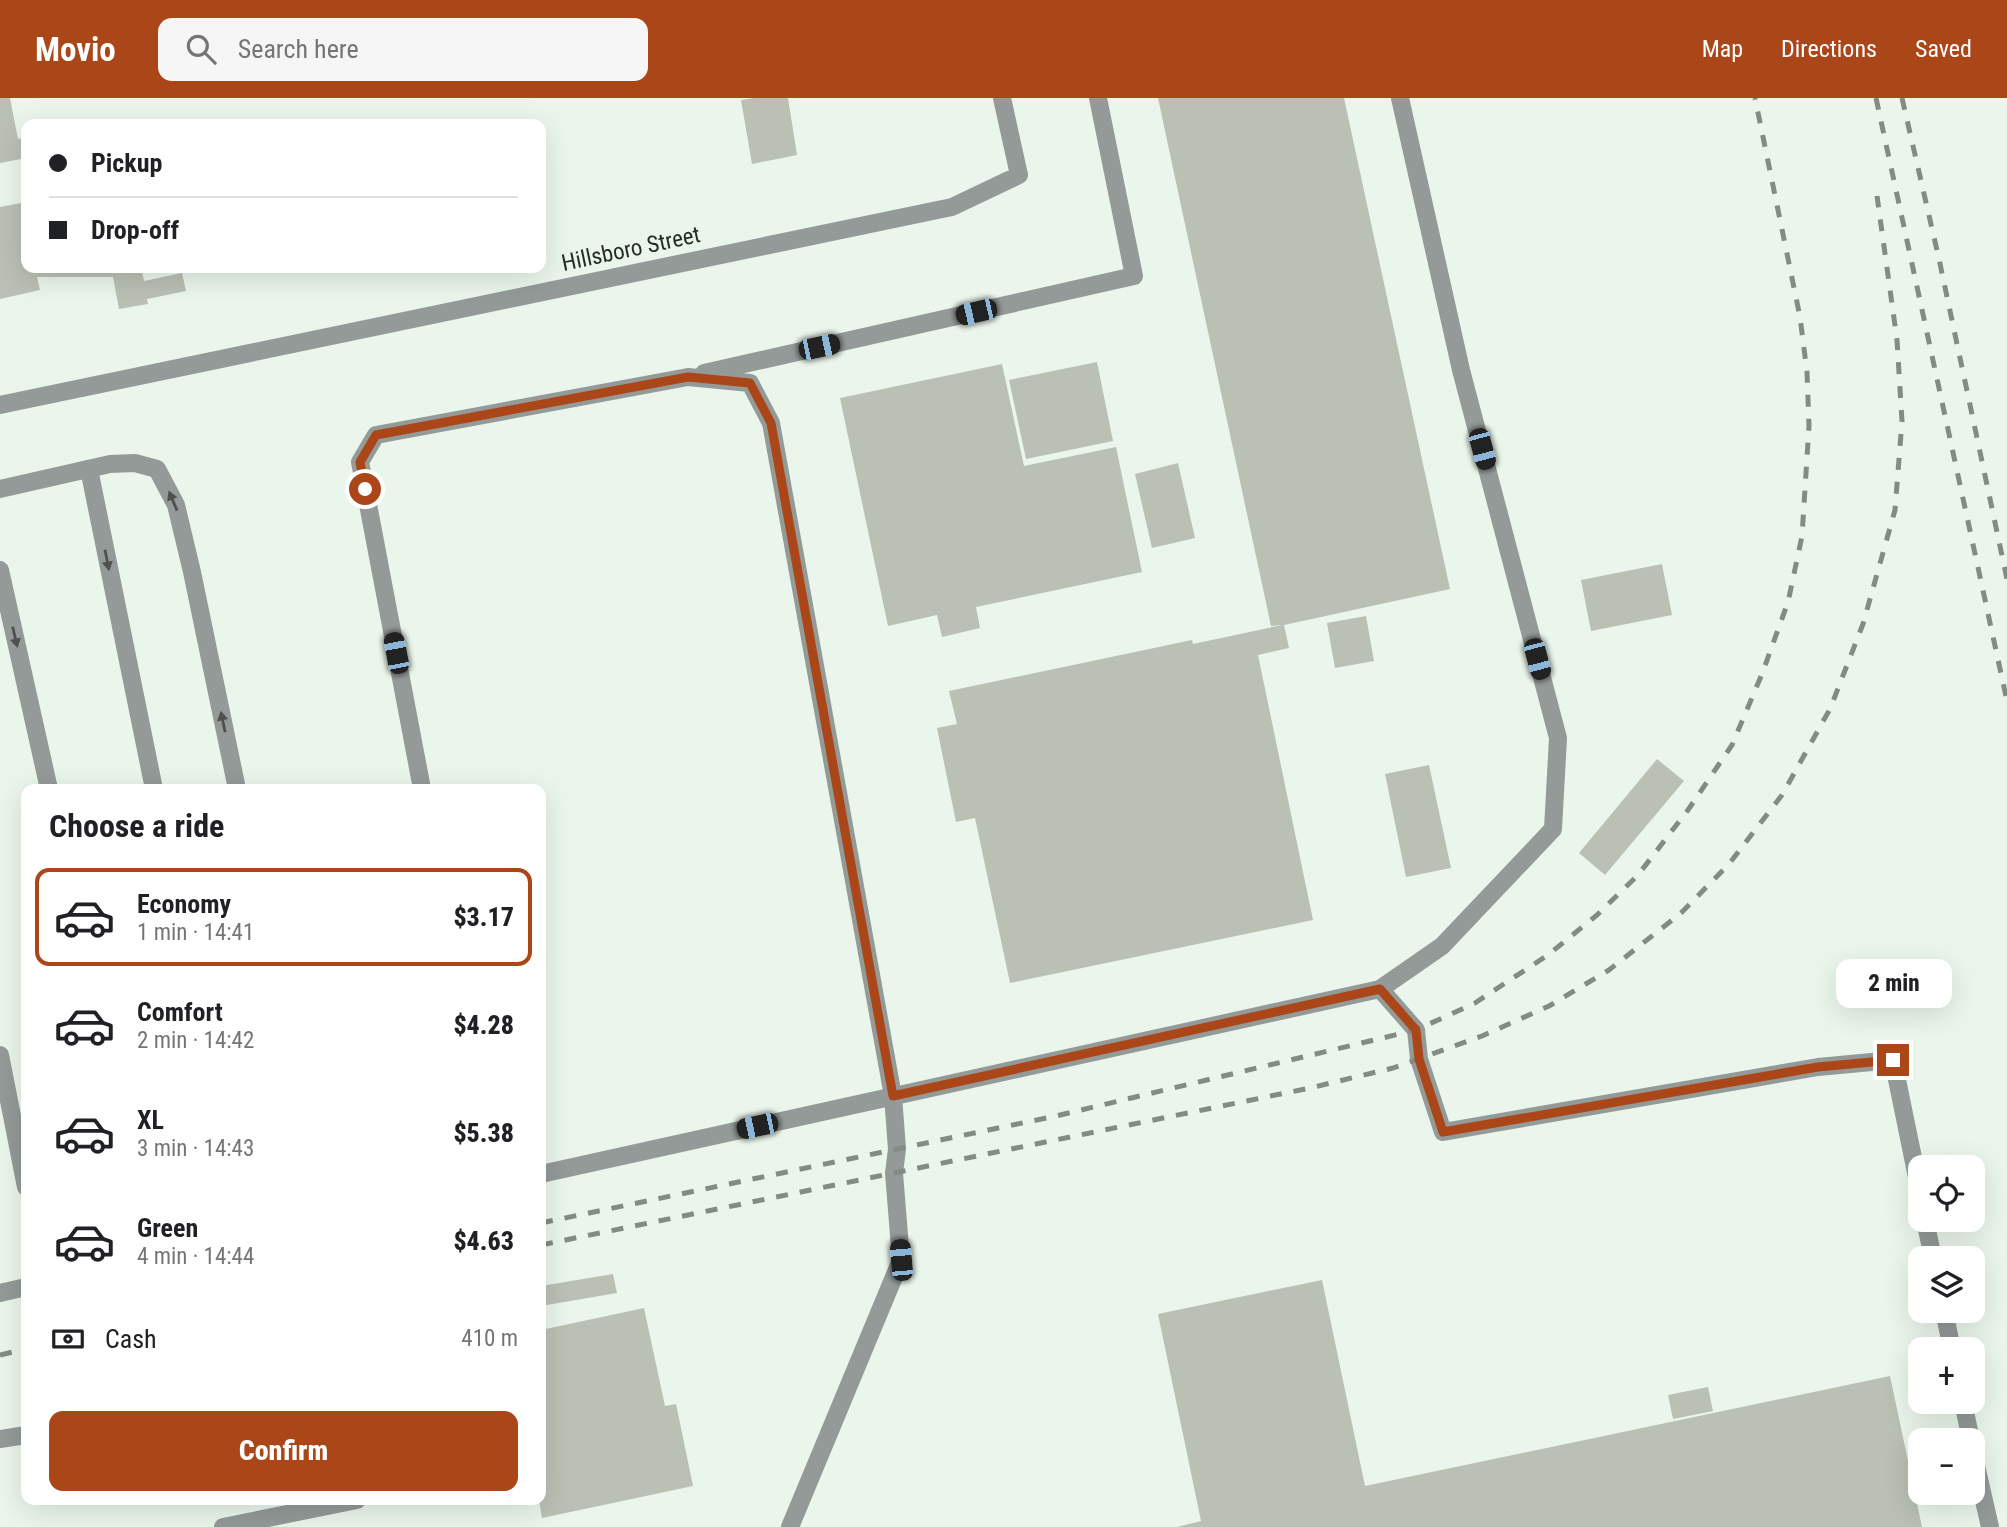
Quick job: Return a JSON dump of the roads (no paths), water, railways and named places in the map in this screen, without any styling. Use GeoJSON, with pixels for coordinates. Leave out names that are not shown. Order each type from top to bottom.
{"type":"FeatureCollection","features":[{"type":"Feature","properties":{"kind":"street","name":"Hillsboro Street"},"geometry":{"type":"LineString","coordinates":[[0,405],[952,207],[1019,175],[1002,98]]}},
{"type":"Feature","properties":{"kind":"street"},"geometry":{"type":"LineString","coordinates":[[421,784],[360,462],[376,435],[688,377],[1134,276],[1098,98]]}},
{"type":"Feature","properties":{"kind":"street"},"geometry":{"type":"LineString","coordinates":[[546,1173],[1380,989],[1442,946],[1553,829],[1558,738],[1461,370],[1400,98]]}},
{"type":"Feature","properties":{"kind":"street"},"geometry":{"type":"LineString","coordinates":[[688,377],[750,383],[771,423],[893,1096],[897,1149],[894,1173],[901,1260],[790,1527]]}},
{"type":"Feature","properties":{"kind":"street"},"geometry":{"type":"LineString","coordinates":[[0,489],[110,464],[135,463],[157,469],[176,505],[236,784]]}},
{"type":"Feature","properties":{"kind":"street"},"geometry":{"type":"LineString","coordinates":[[89,469],[153,784]]}},
{"type":"Feature","properties":{"kind":"street"},"geometry":{"type":"LineString","coordinates":[[0,570],[48,784]]}},
{"type":"Feature","properties":{"kind":"street"},"geometry":{"type":"LineString","coordinates":[[1380,989],[1416,1030],[1419,1059],[1443,1132],[1818,1067],[1893,1060],[1912,1155]]}},
{"type":"Feature","properties":{"kind":"street"},"geometry":{"type":"LineString","coordinates":[[0,1055],[21,1162]]}},
{"type":"Feature","properties":{"kind":"street"},"geometry":{"type":"LineString","coordinates":[[0,1293],[21,1288]]}},
{"type":"Feature","properties":{"kind":"street"},"geometry":{"type":"LineString","coordinates":[[0,1439],[21,1436]]}},
{"type":"Feature","properties":{"kind":"street"},"geometry":{"type":"LineString","coordinates":[[222,1527],[332,1505]]}},
{"type":"Feature","properties":{"kind":"street"},"geometry":{"type":"LineString","coordinates":[[1985,1505],[1990,1527]]}},
{"type":"Feature","properties":{"kind":"railway"},"geometry":{"type":"LineString","coordinates":[[546,1222],[1056,1116],[1416,1030],[1475,1003],[1548,955],[1597,915],[1638,875],[1688,810],[1732,745],[1788,602],[1802,536],[1809,426],[1807,372],[1800,317],[1755,98]]}},
{"type":"Feature","properties":{"kind":"railway"},"geometry":{"type":"LineString","coordinates":[[1876,98],[2007,701]]}},
{"type":"Feature","properties":{"kind":"railway"},"geometry":{"type":"LineString","coordinates":[[1902,98],[2007,579]]}},
{"type":"Feature","properties":{"kind":"railway"},"geometry":{"type":"LineString","coordinates":[[546,1244],[1310,1088],[1393,1068],[1482,1036],[1549,1006],[1609,970],[1681,913],[1729,864],[1782,795],[1830,709],[1863,624],[1895,510],[1902,421],[1897,340],[1877,196]]}},
{"type":"Feature","properties":{"kind":"railway"},"geometry":{"type":"LineString","coordinates":[[0,1355],[21,1350]]}}]}
